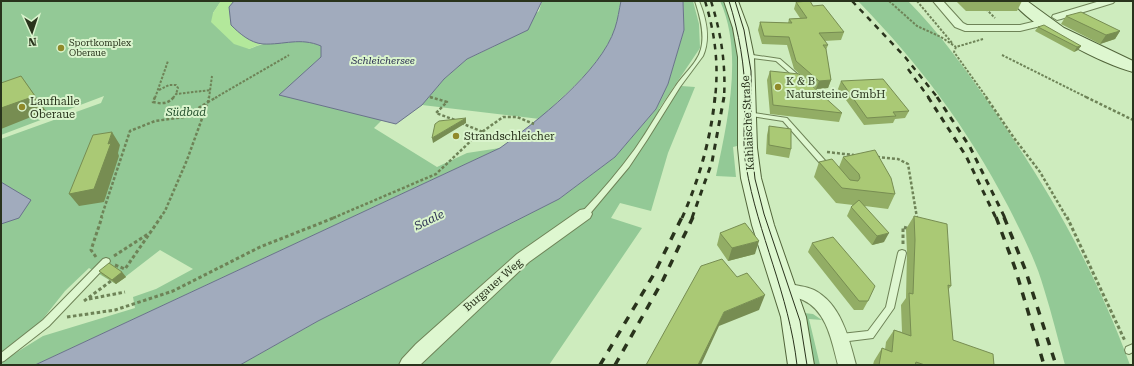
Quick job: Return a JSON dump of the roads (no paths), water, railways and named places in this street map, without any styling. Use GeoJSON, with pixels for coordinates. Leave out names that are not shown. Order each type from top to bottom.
{"type":"FeatureCollection","features":[{"type":"Feature","properties":{"kind":"main road","name":"Kahlaische Straße"},"geometry":{"type":"LineString","coordinates":[[731,1],[740,26],[746,56],[748,148],[751,179],[759,208],[787,290],[800,348],[801,365]]}},
{"type":"Feature","properties":{"kind":"main road"},"geometry":{"type":"LineString","coordinates":[[1019,1],[1051,20],[1060,31],[1133,67]]}},
{"type":"Feature","properties":{"kind":"street"},"geometry":{"type":"LineString","coordinates":[[938,1],[959,25],[965,28],[1020,28],[1051,20],[1110,1]]}},
{"type":"Feature","properties":{"kind":"street","name":"Burgauer Weg"},"geometry":{"type":"LineString","coordinates":[[408,365],[463,312],[528,255],[585,214]]}},
{"type":"Feature","properties":{"kind":"street"},"geometry":{"type":"LineString","coordinates":[[787,290],[809,296],[824,308],[841,338],[847,365]]}},
{"type":"Feature","properties":{"kind":"lane"},"geometry":{"type":"LineString","coordinates":[[585,214],[617,179],[693,65],[699,61],[704,46],[702,16],[697,1]]}},
{"type":"Feature","properties":{"kind":"lane"},"geometry":{"type":"LineString","coordinates":[[746,56],[778,60],[807,85]]}},
{"type":"Feature","properties":{"kind":"lane"},"geometry":{"type":"LineString","coordinates":[[747,114],[785,119],[833,174]]}},
{"type":"Feature","properties":{"kind":"lane"},"geometry":{"type":"LineString","coordinates":[[841,338],[870,335],[890,308],[902,253]]}},
{"type":"Feature","properties":{"kind":"lane"},"geometry":{"type":"LineString","coordinates":[[1,358],[46,323],[106,261]]}},
{"type":"Feature","properties":{"kind":"water","name":"Schleichersee"},"geometry":{"type":"Polygon","coordinates":[[[234,1],[542,1],[528,30],[467,59],[444,79],[422,105],[396,124],[279,95],[321,57],[321,46],[306,42],[263,44],[249,40],[231,25],[229,7],[234,1]]]}},
{"type":"Feature","properties":{"kind":"water","name":"Saale"},"geometry":{"type":"Polygon","coordinates":[[[621,1],[683,1],[684,30],[668,84],[656,109],[615,157],[559,199],[318,321],[240,365],[35,365],[500,148],[566,95],[596,62],[608,45],[615,28],[621,1]]]}},
{"type":"Feature","properties":{"kind":"water"},"geometry":{"type":"Polygon","coordinates":[[[1,182],[31,200],[19,218],[1,224],[1,182]]]}},
{"type":"Feature","properties":{"kind":"tram line"},"geometry":{"type":"LineString","coordinates":[[729,1],[736,25],[743,62],[745,99],[744,141],[746,166],[758,216],[781,289],[793,339],[797,365]]}},
{"type":"Feature","properties":{"kind":"tram line"},"geometry":{"type":"LineString","coordinates":[[735,1],[744,30],[751,71],[752,151],[755,179],[764,214],[800,321],[807,365]]}},
{"type":"Feature","properties":{"kind":"railway"},"geometry":{"type":"LineString","coordinates":[[705,1],[714,37],[717,73],[715,98]]}},
{"type":"Feature","properties":{"kind":"railway"},"geometry":{"type":"LineString","coordinates":[[711,1],[718,25],[722,49],[724,97]]}},
{"type":"Feature","properties":{"kind":"railway"},"geometry":{"type":"LineString","coordinates":[[852,1],[905,57],[938,98]]}},
{"type":"Feature","properties":{"kind":"railway"},"geometry":{"type":"LineString","coordinates":[[908,69],[929,98]]}},
{"type":"Feature","properties":{"kind":"railway"},"geometry":{"type":"LineString","coordinates":[[682,218],[699,174],[711,128],[715,97]]}},
{"type":"Feature","properties":{"kind":"railway"},"geometry":{"type":"LineString","coordinates":[[692,218],[712,162],[724,97]]}},
{"type":"Feature","properties":{"kind":"railway"},"geometry":{"type":"LineString","coordinates":[[928,97],[966,156],[996,218]]}},
{"type":"Feature","properties":{"kind":"railway"},"geometry":{"type":"LineString","coordinates":[[937,97],[970,147],[1005,218]]}},
{"type":"Feature","properties":{"kind":"railway"},"geometry":{"type":"LineString","coordinates":[[600,365],[654,274],[682,217]]}},
{"type":"Feature","properties":{"kind":"railway"},"geometry":{"type":"LineString","coordinates":[[615,365],[663,280],[693,217]]}},
{"type":"Feature","properties":{"kind":"railway"},"geometry":{"type":"LineString","coordinates":[[996,217],[1015,268],[1044,365]]}},
{"type":"Feature","properties":{"kind":"railway"},"geometry":{"type":"LineString","coordinates":[[1004,217],[1025,269],[1056,365]]}},
{"type":"Feature","properties":{"kind":"place","name":"Sportkomplex Oberaue"},"geometry":{"type":"Point","coordinates":[61,48]}},
{"type":"Feature","properties":{"kind":"place","name":"K & B Natursteine GmbH"},"geometry":{"type":"Point","coordinates":[778,87]}},
{"type":"Feature","properties":{"kind":"place","name":"Laufhalle Oberaue"},"geometry":{"type":"Point","coordinates":[22,107]}},
{"type":"Feature","properties":{"kind":"place","name":"Strandschleicher"},"geometry":{"type":"Point","coordinates":[456,136]}},
{"type":"Feature","properties":{"kind":"park label","name":"Südbad"},"geometry":{"type":"Point","coordinates":[186,112]}}]}
